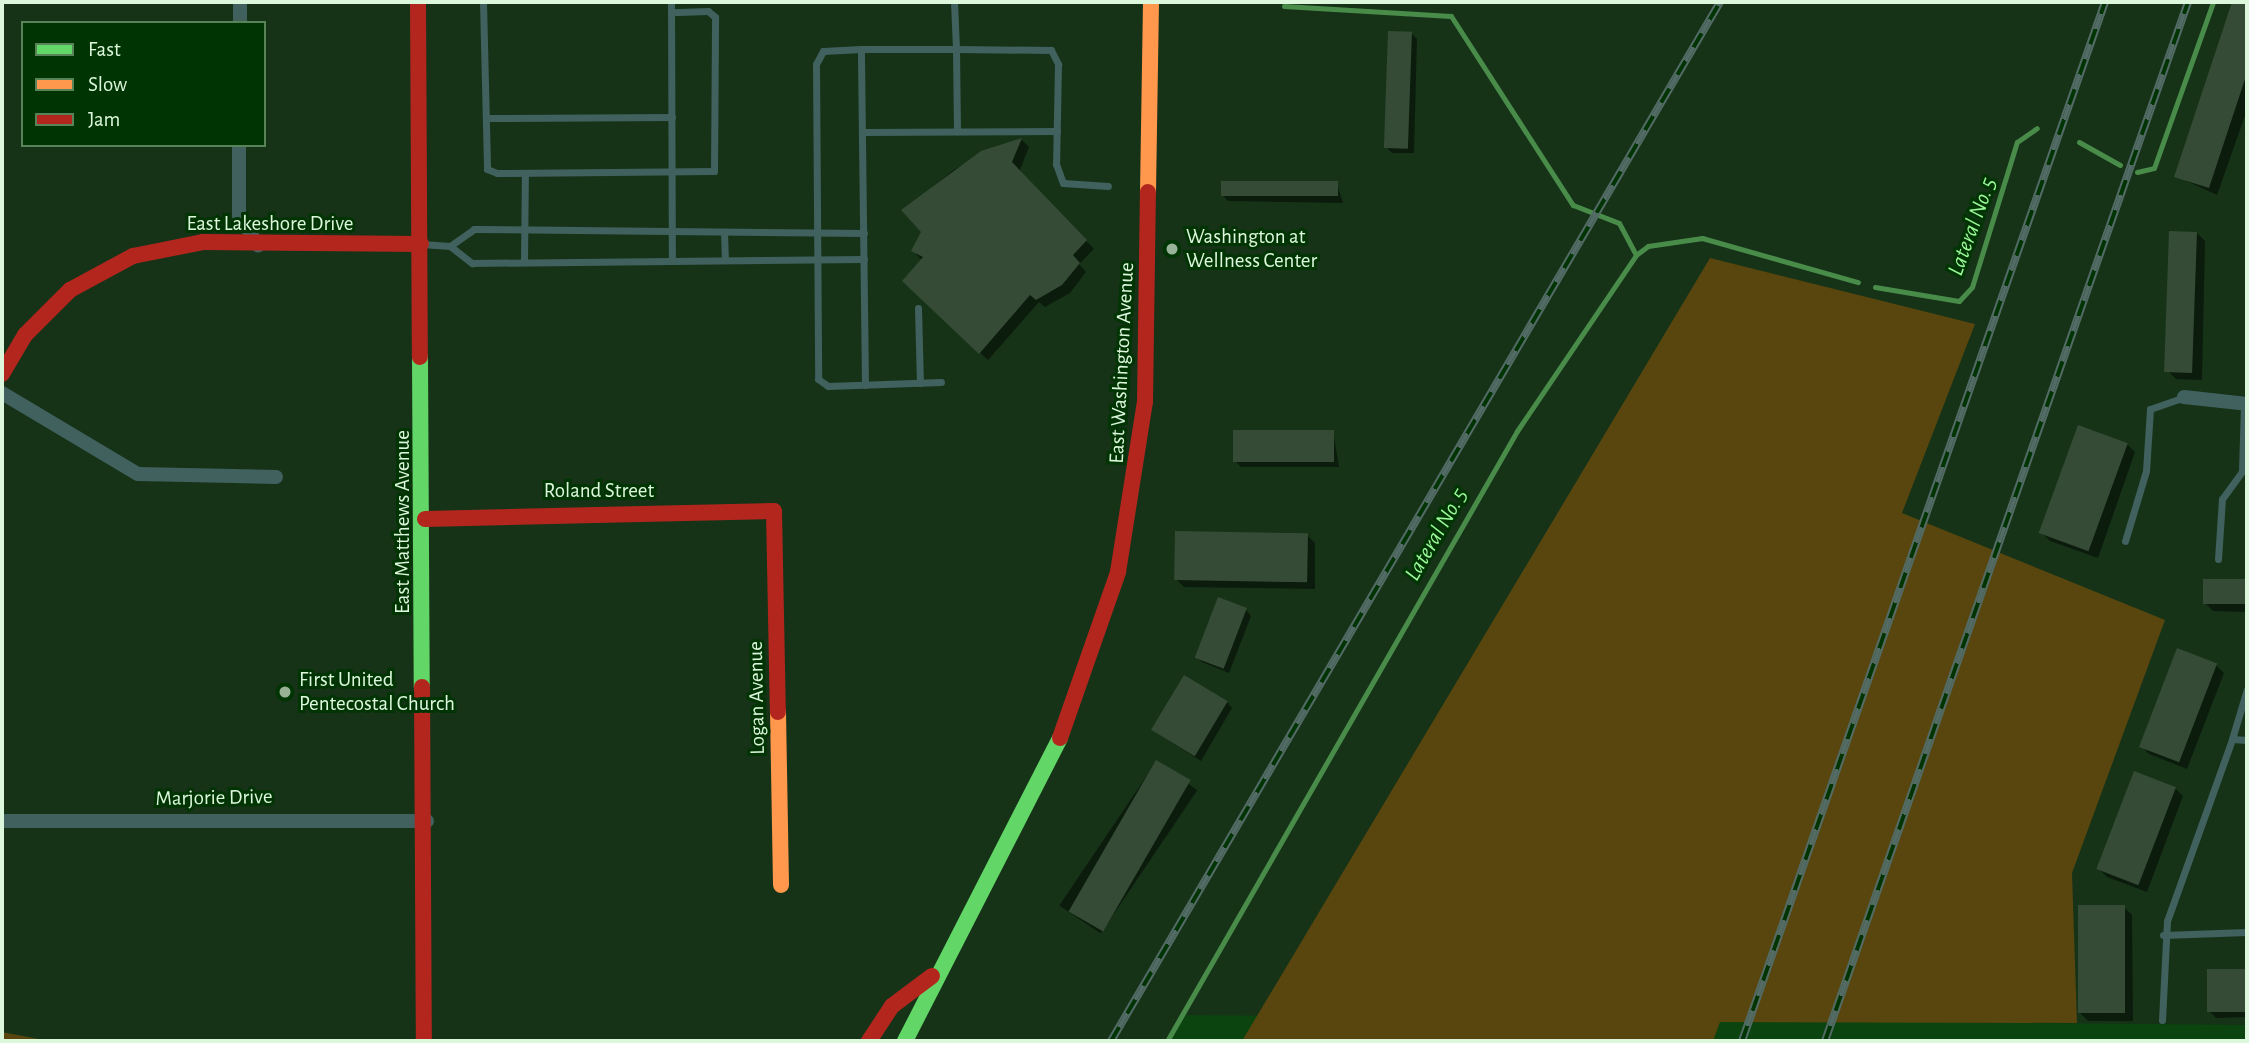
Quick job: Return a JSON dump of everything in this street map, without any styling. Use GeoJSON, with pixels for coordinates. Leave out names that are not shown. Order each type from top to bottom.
{"type":"FeatureCollection","features":[{"type":"Feature","properties":{"kind":"street"},"geometry":{"type":"LineString","coordinates":[[240,2],[240,21]]}},
{"type":"Feature","properties":{"kind":"street","name":"East Matthews Avenue"},"geometry":{"type":"LineString","coordinates":[[418,2],[427,821],[424,1041]]}},
{"type":"Feature","properties":{"kind":"street","name":"East Washington Avenue"},"geometry":{"type":"LineString","coordinates":[[905,1041],[933,976],[1048,771],[1101,631],[1126,535],[1145,402],[1151,2]]}},
{"type":"Feature","properties":{"kind":"street"},"geometry":{"type":"LineString","coordinates":[[239,147],[239,215],[258,245]]}},
{"type":"Feature","properties":{"kind":"street","name":"East Lakeshore Drive"},"geometry":{"type":"LineString","coordinates":[[2,374],[41,318],[103,269],[179,245],[421,244]]}},
{"type":"Feature","properties":{"kind":"street"},"geometry":{"type":"LineString","coordinates":[[2,393],[138,474],[275,477]]}},
{"type":"Feature","properties":{"kind":"street"},"geometry":{"type":"LineString","coordinates":[[2184,397],[2246,404]]}},
{"type":"Feature","properties":{"kind":"street","name":"Roland Street"},"geometry":{"type":"LineString","coordinates":[[425,519],[774,511]]}},
{"type":"Feature","properties":{"kind":"street","name":"Logan Avenue"},"geometry":{"type":"LineString","coordinates":[[774,511],[782,885]]}},
{"type":"Feature","properties":{"kind":"street","name":"Marjorie Drive"},"geometry":{"type":"LineString","coordinates":[[2,821],[427,821]]}},
{"type":"Feature","properties":{"kind":"street","name":"East Washington Avenue"},"geometry":{"type":"LineString","coordinates":[[869,1041],[892,1006],[933,976]]}},
{"type":"Feature","properties":{"kind":"lane"},"geometry":{"type":"LineString","coordinates":[[483,2],[487,169],[526,173],[672,174],[714,171],[717,125],[716,17],[708,11],[671,12]]}},
{"type":"Feature","properties":{"kind":"lane"},"geometry":{"type":"LineString","coordinates":[[671,2],[672,261]]}},
{"type":"Feature","properties":{"kind":"lane"},"geometry":{"type":"LineString","coordinates":[[954,2],[957,131]]}},
{"type":"Feature","properties":{"kind":"lane"},"geometry":{"type":"LineString","coordinates":[[861,49],[865,385]]}},
{"type":"Feature","properties":{"kind":"lane"},"geometry":{"type":"LineString","coordinates":[[941,382],[828,386],[818,379],[817,55],[861,49],[1051,50],[1058,64],[1057,131],[1063,183],[1108,186]]}},
{"type":"Feature","properties":{"kind":"lane"},"geometry":{"type":"LineString","coordinates":[[486,118],[672,117]]}},
{"type":"Feature","properties":{"kind":"lane"},"geometry":{"type":"LineString","coordinates":[[862,132],[1057,131]]}},
{"type":"Feature","properties":{"kind":"lane"},"geometry":{"type":"LineString","coordinates":[[524,262],[526,173]]}},
{"type":"Feature","properties":{"kind":"lane"},"geometry":{"type":"LineString","coordinates":[[450,246],[474,229],[864,233]]}},
{"type":"Feature","properties":{"kind":"lane"},"geometry":{"type":"LineString","coordinates":[[724,232],[725,260]]}},
{"type":"Feature","properties":{"kind":"lane"},"geometry":{"type":"LineString","coordinates":[[421,244],[450,246],[472,263],[864,259]]}},
{"type":"Feature","properties":{"kind":"lane"},"geometry":{"type":"LineString","coordinates":[[918,307],[919,383]]}},
{"type":"Feature","properties":{"kind":"lane"},"geometry":{"type":"LineString","coordinates":[[2125,541],[2146,471],[2150,409],[2184,397]]}},
{"type":"Feature","properties":{"kind":"lane"},"geometry":{"type":"LineString","coordinates":[[2218,559],[2222,499],[2242,471],[2246,404]]}},
{"type":"Feature","properties":{"kind":"lane"},"geometry":{"type":"LineString","coordinates":[[2162,1020],[2163,935],[2247,689]]}},
{"type":"Feature","properties":{"kind":"lane"},"geometry":{"type":"LineString","coordinates":[[2232,739],[2247,740]]}},
{"type":"Feature","properties":{"kind":"lane"},"geometry":{"type":"LineString","coordinates":[[2163,935],[2247,932]]}},
{"type":"Feature","properties":{"kind":"shaded area"},"geometry":{"type":"Polygon","coordinates":[[[1710,258],[1975,324],[1902,513],[2165,620],[2072,873],[2077,1023],[1720,1022],[1713,1041],[1242,1041],[1710,258]]]}},
{"type":"Feature","properties":{"kind":"shaded area"},"geometry":{"type":"Polygon","coordinates":[[[1183,1015],[2247,1025],[2247,1041],[1168,1041],[1183,1015]]]}},
{"type":"Feature","properties":{"kind":"shaded area"},"geometry":{"type":"Polygon","coordinates":[[[2,1032],[49,1041],[2,1041],[2,1032]]]}},
{"type":"Feature","properties":{"kind":"building"},"geometry":{"type":"Polygon","coordinates":[[[2232,2],[2247,2],[2247,73],[2209,188],[2174,177],[2232,2]]]}},
{"type":"Feature","properties":{"kind":"building"},"geometry":{"type":"Polygon","coordinates":[[[1388,31],[1412,32],[1408,149],[1384,148],[1388,31]]]}},
{"type":"Feature","properties":{"kind":"building"},"geometry":{"type":"Polygon","coordinates":[[[1022,138],[1012,162],[1087,240],[1073,255],[1080,263],[1062,285],[1036,300],[1030,295],[979,354],[902,281],[923,257],[911,251],[921,232],[901,210],[981,151],[1022,138]]]}},
{"type":"Feature","properties":{"kind":"building"},"geometry":{"type":"Polygon","coordinates":[[[1221,181],[1338,181],[1338,196],[1221,196],[1221,181]]]}},
{"type":"Feature","properties":{"kind":"building"},"geometry":{"type":"Polygon","coordinates":[[[2169,231],[2197,232],[2192,373],[2164,372],[2169,231]]]}},
{"type":"Feature","properties":{"kind":"building"},"geometry":{"type":"Polygon","coordinates":[[[2078,425],[2128,443],[2088,551],[2039,533],[2078,425]]]}},
{"type":"Feature","properties":{"kind":"building"},"geometry":{"type":"Polygon","coordinates":[[[1233,430],[1334,430],[1334,462],[1233,462],[1233,430]]]}},
{"type":"Feature","properties":{"kind":"building"},"geometry":{"type":"Polygon","coordinates":[[[1175,531],[1308,533],[1307,582],[1174,580],[1175,531]]]}},
{"type":"Feature","properties":{"kind":"building"},"geometry":{"type":"Polygon","coordinates":[[[2203,579],[2247,579],[2247,604],[2203,604],[2203,579]]]}},
{"type":"Feature","properties":{"kind":"building"},"geometry":{"type":"Polygon","coordinates":[[[1218,597],[1247,608],[1224,669],[1195,658],[1218,597]]]}},
{"type":"Feature","properties":{"kind":"building"},"geometry":{"type":"Polygon","coordinates":[[[2177,648],[2217,663],[2179,762],[2139,747],[2177,648]]]}},
{"type":"Feature","properties":{"kind":"building"},"geometry":{"type":"Polygon","coordinates":[[[1184,675],[1228,701],[1195,756],[1151,730],[1184,675]]]}},
{"type":"Feature","properties":{"kind":"building"},"geometry":{"type":"Polygon","coordinates":[[[1156,760],[1191,780],[1103,932],[1068,912],[1156,760]]]}},
{"type":"Feature","properties":{"kind":"building"},"geometry":{"type":"Polygon","coordinates":[[[2134,771],[2176,787],[2138,885],[2096,869],[2134,771]]]}},
{"type":"Feature","properties":{"kind":"building"},"geometry":{"type":"Polygon","coordinates":[[[2078,905],[2125,905],[2125,1013],[2078,1013],[2078,905]]]}},
{"type":"Feature","properties":{"kind":"building"},"geometry":{"type":"Polygon","coordinates":[[[2207,969],[2247,969],[2247,1012],[2207,1012],[2207,969]]]}},
{"type":"Feature","properties":{"kind":"waterway","name":"Lateral No. 5"},"geometry":{"type":"LineString","coordinates":[[2137,172],[2154,168],[2213,2]]}},
{"type":"Feature","properties":{"kind":"waterway"},"geometry":{"type":"LineString","coordinates":[[1284,6],[1451,16],[1573,205],[1619,223],[1636,255]]}},
{"type":"Feature","properties":{"kind":"waterway","name":"Lateral No. 5"},"geometry":{"type":"LineString","coordinates":[[1875,287],[1959,301],[1972,287],[2017,142],[2037,128]]}},
{"type":"Feature","properties":{"kind":"waterway","name":"Lateral No. 5"},"geometry":{"type":"LineString","coordinates":[[2079,142],[2120,165]]}},
{"type":"Feature","properties":{"kind":"waterway","name":"Lateral No. 5"},"geometry":{"type":"LineString","coordinates":[[1167,1041],[1517,431],[1636,255],[1648,246],[1702,238],[1858,282]]}},
{"type":"Feature","properties":{"kind":"railway"},"geometry":{"type":"LineString","coordinates":[[1111,1041],[1720,2]]}},
{"type":"Feature","properties":{"kind":"railway"},"geometry":{"type":"LineString","coordinates":[[1742,1041],[2105,2]]}},
{"type":"Feature","properties":{"kind":"railway"},"geometry":{"type":"LineString","coordinates":[[1825,1041],[2188,2]]}},
{"type":"Feature","properties":{"kind":"traffic: fast"},"geometry":{"type":"LineString","coordinates":[[420,357],[422,687]]}},
{"type":"Feature","properties":{"kind":"traffic: fast"},"geometry":{"type":"LineString","coordinates":[[905,1041],[1060,738]]}},
{"type":"Feature","properties":{"kind":"traffic: slow"},"geometry":{"type":"LineString","coordinates":[[1148,192],[1151,2]]}},
{"type":"Feature","properties":{"kind":"traffic: slow"},"geometry":{"type":"LineString","coordinates":[[778,712],[781,885]]}},
{"type":"Feature","properties":{"kind":"traffic: jam"},"geometry":{"type":"LineString","coordinates":[[418,2],[420,357]]}},
{"type":"Feature","properties":{"kind":"traffic: jam"},"geometry":{"type":"LineString","coordinates":[[1060,738],[1118,572],[1145,402],[1148,192]]}},
{"type":"Feature","properties":{"kind":"traffic: jam"},"geometry":{"type":"LineString","coordinates":[[2,374],[25,335],[70,290],[133,256],[203,242],[421,244]]}},
{"type":"Feature","properties":{"kind":"traffic: jam"},"geometry":{"type":"LineString","coordinates":[[425,519],[774,511],[778,712]]}},
{"type":"Feature","properties":{"kind":"traffic: jam"},"geometry":{"type":"LineString","coordinates":[[422,687],[424,1041]]}},
{"type":"Feature","properties":{"kind":"traffic: jam"},"geometry":{"type":"LineString","coordinates":[[869,1041],[892,1006],[932,976]]}},
{"type":"Feature","properties":{"kind":"place","name":"Washington at Wellness Center"},"geometry":{"type":"Point","coordinates":[1172,249]}},
{"type":"Feature","properties":{"kind":"place","name":"First United Pentecostal Church"},"geometry":{"type":"Point","coordinates":[285,692]}}]}
